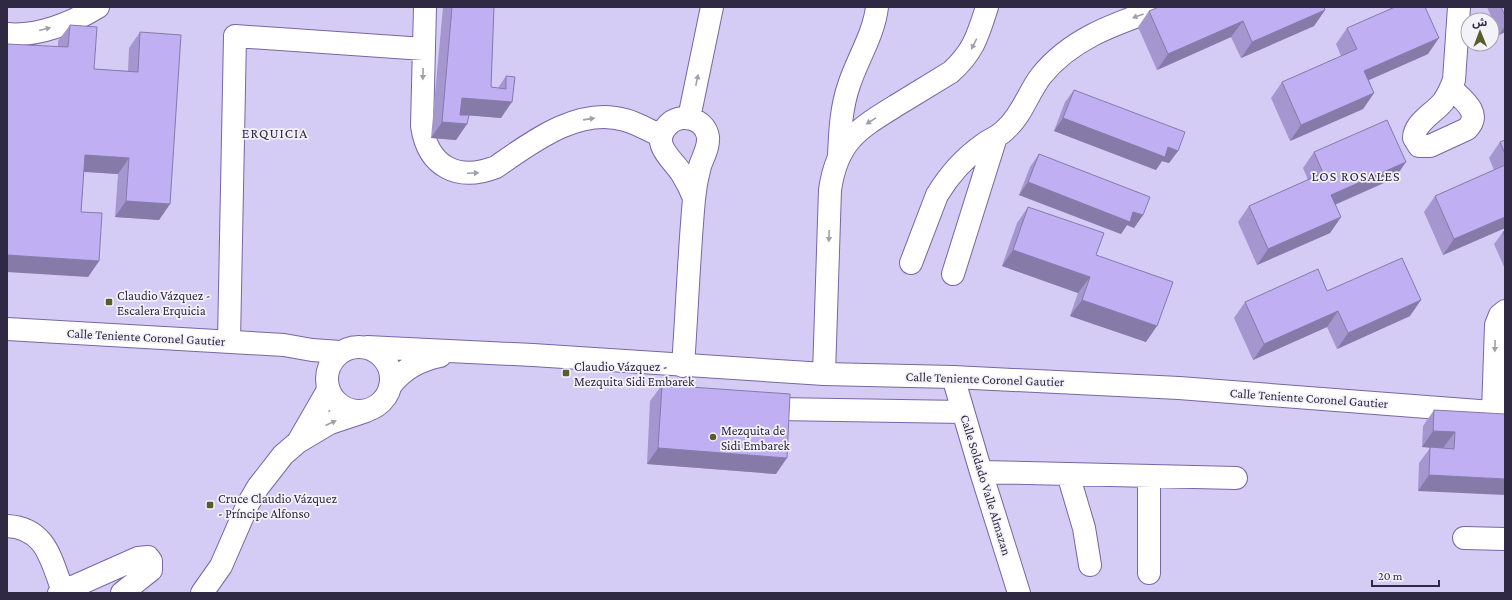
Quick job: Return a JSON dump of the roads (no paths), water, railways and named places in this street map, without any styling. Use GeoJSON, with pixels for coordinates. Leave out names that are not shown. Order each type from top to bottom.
{"type":"FeatureCollection","features":[{"type":"Feature","properties":{"kind":"street"},"geometry":{"type":"LineString","coordinates":[[7,34],[37,32],[60,26],[98,7]]}},
{"type":"Feature","properties":{"kind":"street"},"geometry":{"type":"LineString","coordinates":[[425,7],[422,126],[424,138],[435,159],[444,167],[472,173],[484,172],[496,167],[562,126],[589,118],[601,117],[625,120],[661,136]]}},
{"type":"Feature","properties":{"kind":"street"},"geometry":{"type":"LineString","coordinates":[[689,118],[712,7]]}},
{"type":"Feature","properties":{"kind":"street"},"geometry":{"type":"LineString","coordinates":[[839,156],[843,105],[877,7]]}},
{"type":"Feature","properties":{"kind":"street"},"geometry":{"type":"LineString","coordinates":[[824,374],[830,190],[835,166],[839,156],[847,143],[868,122],[951,72],[963,61],[972,48],[978,35],[986,7]]}},
{"type":"Feature","properties":{"kind":"street"},"geometry":{"type":"LineString","coordinates":[[911,264],[937,196],[943,185],[972,153],[1006,130],[1015,119],[1030,91],[1053,62],[1113,16],[1163,7]]}},
{"type":"Feature","properties":{"kind":"street"},"geometry":{"type":"LineString","coordinates":[[1452,88],[1460,7]]}},
{"type":"Feature","properties":{"kind":"street"},"geometry":{"type":"LineString","coordinates":[[229,341],[235,36],[424,50]]}},
{"type":"Feature","properties":{"kind":"street"},"geometry":{"type":"LineString","coordinates":[[683,366],[694,198],[698,175],[708,145],[708,136],[704,128],[697,121],[689,118],[680,118],[671,122],[665,128],[661,136],[662,146],[666,156],[674,162],[682,173],[694,198]]}},
{"type":"Feature","properties":{"kind":"street"},"geometry":{"type":"LineString","coordinates":[[953,274],[996,137]]}},
{"type":"Feature","properties":{"kind":"street"},"geometry":{"type":"LineString","coordinates":[[674,162],[691,164],[699,160],[705,153]]}},
{"type":"Feature","properties":{"kind":"street"},"geometry":{"type":"LineString","coordinates":[[1499,413],[1496,325],[1500,315],[1505,311]]}},
{"type":"Feature","properties":{"kind":"street","name":"Calle Teniente Coronel Gautier"},"geometry":{"type":"LineString","coordinates":[[7,329],[229,341],[284,345],[312,350],[340,352]]}},
{"type":"Feature","properties":{"kind":"street"},"geometry":{"type":"LineString","coordinates":[[284,345],[306,360],[327,384],[334,400],[343,407],[354,411],[366,411]]}},
{"type":"Feature","properties":{"kind":"street"},"geometry":{"type":"LineString","coordinates":[[202,593],[221,566],[248,504],[258,487],[283,455],[298,442],[330,423],[366,411],[375,407],[382,401],[391,385],[391,373],[387,361],[378,352],[367,347],[349,348],[340,352],[330,363],[327,384],[298,442]]}},
{"type":"Feature","properties":{"kind":"street","name":"Calle Teniente Coronel Gautier"},"geometry":{"type":"LineString","coordinates":[[367,347],[824,374],[953,377],[1179,388],[1499,413]]}},
{"type":"Feature","properties":{"kind":"street","name":"Calle Teniente Coronel Gautier"},"geometry":{"type":"LineString","coordinates":[[391,385],[400,372],[416,364],[430,358],[465,352]]}},
{"type":"Feature","properties":{"kind":"street","name":"Calle Soldado Valle Almazan"},"geometry":{"type":"LineString","coordinates":[[953,377],[1019,593]]}},
{"type":"Feature","properties":{"kind":"street"},"geometry":{"type":"LineString","coordinates":[[776,409],[963,412]]}},
{"type":"Feature","properties":{"kind":"street"},"geometry":{"type":"LineString","coordinates":[[981,472],[1236,478]]}},
{"type":"Feature","properties":{"kind":"street"},"geometry":{"type":"LineString","coordinates":[[1068,474],[1084,528],[1090,565]]}},
{"type":"Feature","properties":{"kind":"street"},"geometry":{"type":"LineString","coordinates":[[1149,476],[1149,573]]}},
{"type":"Feature","properties":{"kind":"street"},"geometry":{"type":"LineString","coordinates":[[7,526],[22,528],[40,539],[46,546],[61,592],[138,558],[148,557],[151,561],[151,570],[122,593]]}},
{"type":"Feature","properties":{"kind":"street"},"geometry":{"type":"LineString","coordinates":[[1464,538],[1505,539]]}},
{"type":"Feature","properties":{"kind":"place","name":"Claudio Vázquez - Escalera Erquicia"},"geometry":{"type":"Point","coordinates":[109,302]}},
{"type":"Feature","properties":{"kind":"place","name":"Claudio Vázquez - Mezquita Sidi Embarek"},"geometry":{"type":"Point","coordinates":[566,373]}},
{"type":"Feature","properties":{"kind":"place","name":"Mezquita de Sidi Embarek"},"geometry":{"type":"Point","coordinates":[713,437]}},
{"type":"Feature","properties":{"kind":"place","name":"Cruce Claudio Vázquez - Príncipe Alfonso"},"geometry":{"type":"Point","coordinates":[210,505]}},
{"type":"Feature","properties":{"kind":"district","name":"ERQUICIA"},"geometry":{"type":"Point","coordinates":[275,133]}},
{"type":"Feature","properties":{"kind":"district","name":"LOS ROSALES"},"geometry":{"type":"Point","coordinates":[1356,176]}}]}
